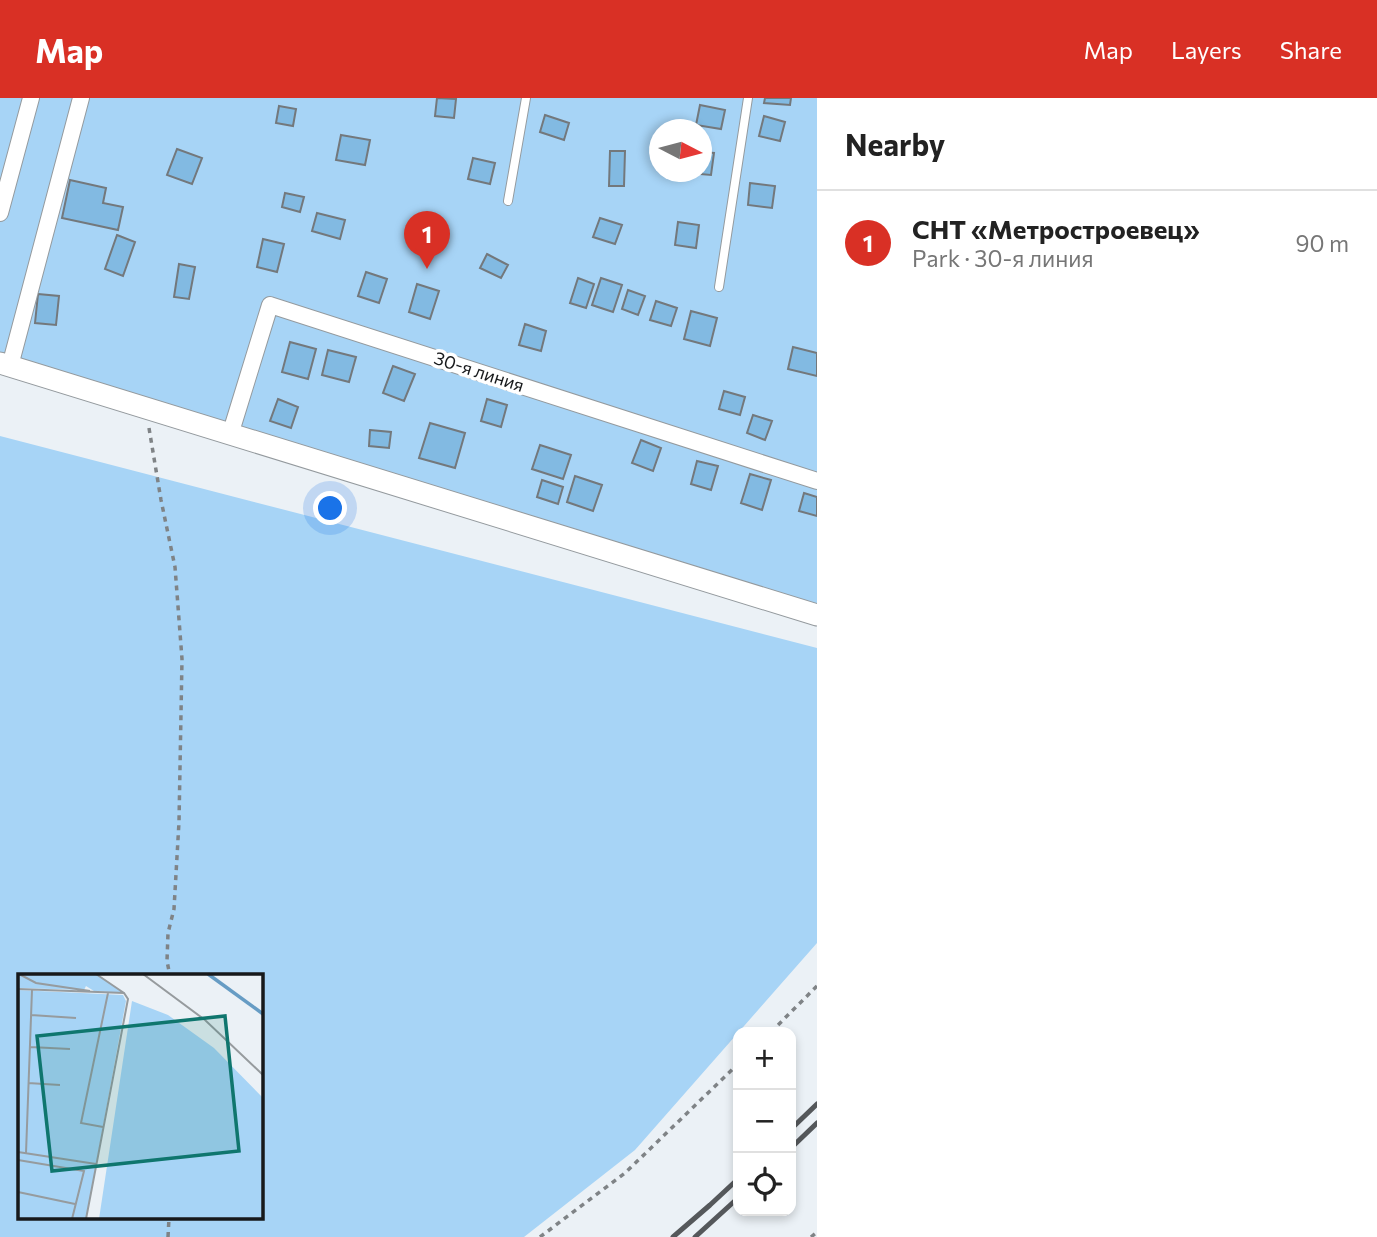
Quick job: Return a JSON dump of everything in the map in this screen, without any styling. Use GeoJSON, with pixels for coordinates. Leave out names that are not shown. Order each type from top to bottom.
{"type":"FeatureCollection","features":[{"type":"Feature","properties":{"kind":"street"},"geometry":{"type":"LineString","coordinates":[[0,213],[31,98]]}},
{"type":"Feature","properties":{"kind":"street"},"geometry":{"type":"LineString","coordinates":[[81,98],[5,365],[817,615]]}},
{"type":"Feature","properties":{"kind":"street","name":"30-я линия"},"geometry":{"type":"LineString","coordinates":[[230,435],[270,305],[817,481]]}},
{"type":"Feature","properties":{"kind":"lane"},"geometry":{"type":"LineString","coordinates":[[508,201],[526,98]]}},
{"type":"Feature","properties":{"kind":"lane"},"geometry":{"type":"LineString","coordinates":[[719,287],[748,98]]}},
{"type":"Feature","properties":{"kind":"path"},"geometry":{"type":"LineString","coordinates":[[146,409],[175,567],[182,659],[179,822],[174,909],[168,933],[170,974]]}},
{"type":"Feature","properties":{"kind":"path"},"geometry":{"type":"LineString","coordinates":[[776,1027],[817,986]]}},
{"type":"Feature","properties":{"kind":"path"},"geometry":{"type":"LineString","coordinates":[[540,1237],[625,1173],[733,1069]]}},
{"type":"Feature","properties":{"kind":"path"},"geometry":{"type":"LineString","coordinates":[[811,1237],[817,1231]]}},
{"type":"Feature","properties":{"kind":"shaded area"},"geometry":{"type":"Polygon","coordinates":[[[0,98],[817,98],[817,605],[0,363],[0,98]]]}},
{"type":"Feature","properties":{"kind":"shaded area"},"geometry":{"type":"Polygon","coordinates":[[[0,436],[817,648],[817,943],[743,1027],[733,1027],[733,1039],[635,1150],[524,1237],[0,1237],[0,436]]]}},
{"type":"Feature","properties":{"kind":"building"},"geometry":{"type":"Polygon","coordinates":[[[437,98],[456,99],[454,118],[435,116],[437,98]]]}},
{"type":"Feature","properties":{"kind":"building"},"geometry":{"type":"Polygon","coordinates":[[[765,98],[791,98],[790,105],[764,103],[765,98]]]}},
{"type":"Feature","properties":{"kind":"building"},"geometry":{"type":"Polygon","coordinates":[[[700,105],[725,110],[721,129],[712,128],[712,119],[697,119],[700,105]]]}},
{"type":"Feature","properties":{"kind":"building"},"geometry":{"type":"Polygon","coordinates":[[[279,106],[296,109],[293,126],[276,123],[279,106]]]}},
{"type":"Feature","properties":{"kind":"building"},"geometry":{"type":"Polygon","coordinates":[[[545,115],[569,123],[564,140],[540,132],[545,115]]]}},
{"type":"Feature","properties":{"kind":"building"},"geometry":{"type":"Polygon","coordinates":[[[764,116],[785,122],[780,141],[759,136],[764,116]]]}},
{"type":"Feature","properties":{"kind":"building"},"geometry":{"type":"Polygon","coordinates":[[[341,135],[370,140],[365,165],[336,160],[341,135]]]}},
{"type":"Feature","properties":{"kind":"building"},"geometry":{"type":"Polygon","coordinates":[[[177,149],[202,158],[192,184],[167,175],[177,149]]]}},
{"type":"Feature","properties":{"kind":"building"},"geometry":{"type":"Polygon","coordinates":[[[610,151],[625,151],[624,186],[609,186],[610,151]]]}},
{"type":"Feature","properties":{"kind":"building"},"geometry":{"type":"Polygon","coordinates":[[[473,158],[495,163],[490,184],[468,179],[473,158]]]}},
{"type":"Feature","properties":{"kind":"building"},"geometry":{"type":"Polygon","coordinates":[[[70,180],[106,188],[103,203],[123,207],[118,230],[62,218],[70,180]]]}},
{"type":"Feature","properties":{"kind":"building"},"geometry":{"type":"Polygon","coordinates":[[[750,183],[775,186],[772,208],[748,205],[750,183]]]}},
{"type":"Feature","properties":{"kind":"building"},"geometry":{"type":"Polygon","coordinates":[[[285,193],[304,197],[300,212],[282,207],[285,193]]]}},
{"type":"Feature","properties":{"kind":"building"},"geometry":{"type":"Polygon","coordinates":[[[317,213],[345,220],[340,239],[312,231],[317,213]]]}},
{"type":"Feature","properties":{"kind":"building"},"geometry":{"type":"Polygon","coordinates":[[[600,218],[622,225],[615,244],[593,237],[600,218]]]}},
{"type":"Feature","properties":{"kind":"building"},"geometry":{"type":"Polygon","coordinates":[[[678,222],[699,225],[696,248],[675,245],[678,222]]]}},
{"type":"Feature","properties":{"kind":"building"},"geometry":{"type":"Polygon","coordinates":[[[117,235],[135,242],[123,276],[105,269],[117,235]]]}},
{"type":"Feature","properties":{"kind":"building"},"geometry":{"type":"Polygon","coordinates":[[[263,239],[284,244],[277,272],[257,267],[263,239]]]}},
{"type":"Feature","properties":{"kind":"building"},"geometry":{"type":"Polygon","coordinates":[[[487,254],[508,265],[501,278],[480,268],[487,254]]]}},
{"type":"Feature","properties":{"kind":"building"},"geometry":{"type":"Polygon","coordinates":[[[179,264],[195,267],[189,299],[174,297],[179,264]]]}},
{"type":"Feature","properties":{"kind":"building"},"geometry":{"type":"Polygon","coordinates":[[[366,272],[387,279],[379,303],[358,296],[366,272]]]}},
{"type":"Feature","properties":{"kind":"building"},"geometry":{"type":"Polygon","coordinates":[[[578,278],[594,284],[586,308],[570,303],[578,278]]]}},
{"type":"Feature","properties":{"kind":"building"},"geometry":{"type":"Polygon","coordinates":[[[601,278],[622,285],[613,312],[592,305],[601,278]]]}},
{"type":"Feature","properties":{"kind":"building"},"geometry":{"type":"Polygon","coordinates":[[[417,284],[439,291],[430,319],[409,312],[417,284]]]}},
{"type":"Feature","properties":{"kind":"building"},"geometry":{"type":"Polygon","coordinates":[[[628,290],[645,296],[638,315],[622,309],[628,290]]]}},
{"type":"Feature","properties":{"kind":"building"},"geometry":{"type":"Polygon","coordinates":[[[38,294],[59,296],[56,325],[35,323],[38,294]]]}},
{"type":"Feature","properties":{"kind":"building"},"geometry":{"type":"Polygon","coordinates":[[[656,301],[677,308],[671,326],[650,320],[656,301]]]}},
{"type":"Feature","properties":{"kind":"building"},"geometry":{"type":"Polygon","coordinates":[[[691,311],[717,318],[710,346],[684,339],[691,311]]]}},
{"type":"Feature","properties":{"kind":"building"},"geometry":{"type":"Polygon","coordinates":[[[525,324],[546,331],[541,351],[519,345],[525,324]]]}},
{"type":"Feature","properties":{"kind":"building"},"geometry":{"type":"Polygon","coordinates":[[[290,342],[316,349],[308,379],[282,372],[290,342]]]}},
{"type":"Feature","properties":{"kind":"building"},"geometry":{"type":"Polygon","coordinates":[[[793,347],[817,353],[817,376],[788,369],[793,347]]]}},
{"type":"Feature","properties":{"kind":"building"},"geometry":{"type":"Polygon","coordinates":[[[328,350],[356,357],[349,382],[322,375],[328,350]]]}},
{"type":"Feature","properties":{"kind":"building"},"geometry":{"type":"Polygon","coordinates":[[[393,366],[415,374],[404,401],[383,393],[393,366]]]}},
{"type":"Feature","properties":{"kind":"building"},"geometry":{"type":"Polygon","coordinates":[[[724,391],[745,397],[740,415],[719,409],[724,391]]]}},
{"type":"Feature","properties":{"kind":"building"},"geometry":{"type":"Polygon","coordinates":[[[278,399],[298,407],[291,428],[270,421],[278,399]]]}},
{"type":"Feature","properties":{"kind":"building"},"geometry":{"type":"Polygon","coordinates":[[[487,399],[507,405],[501,427],[481,421],[487,399]]]}},
{"type":"Feature","properties":{"kind":"building"},"geometry":{"type":"Polygon","coordinates":[[[753,415],[772,421],[765,440],[747,433],[753,415]]]}},
{"type":"Feature","properties":{"kind":"building"},"geometry":{"type":"Polygon","coordinates":[[[430,423],[465,433],[455,468],[419,458],[430,423]]]}},
{"type":"Feature","properties":{"kind":"building"},"geometry":{"type":"Polygon","coordinates":[[[370,430],[391,432],[389,448],[369,446],[370,430]]]}},
{"type":"Feature","properties":{"kind":"building"},"geometry":{"type":"Polygon","coordinates":[[[641,440],[661,448],[653,471],[632,463],[641,440]]]}},
{"type":"Feature","properties":{"kind":"building"},"geometry":{"type":"Polygon","coordinates":[[[540,445],[571,455],[563,479],[532,469],[540,445]]]}},
{"type":"Feature","properties":{"kind":"building"},"geometry":{"type":"Polygon","coordinates":[[[697,461],[718,466],[711,490],[691,484],[697,461]]]}},
{"type":"Feature","properties":{"kind":"building"},"geometry":{"type":"Polygon","coordinates":[[[750,474],[771,480],[762,510],[741,503],[750,474]]]}},
{"type":"Feature","properties":{"kind":"building"},"geometry":{"type":"Polygon","coordinates":[[[575,476],[602,485],[593,511],[567,502],[575,476]]]}},
{"type":"Feature","properties":{"kind":"building"},"geometry":{"type":"Polygon","coordinates":[[[542,480],[563,487],[558,504],[537,497],[542,480]]]}},
{"type":"Feature","properties":{"kind":"building"},"geometry":{"type":"Polygon","coordinates":[[[804,493],[817,497],[817,516],[799,511],[804,493]]]}},
{"type":"Feature","properties":{"kind":"railway"},"geometry":{"type":"LineString","coordinates":[[796,1124],[817,1104]]}},
{"type":"Feature","properties":{"kind":"railway"},"geometry":{"type":"LineString","coordinates":[[796,1143],[817,1123]]}},
{"type":"Feature","properties":{"kind":"railway"},"geometry":{"type":"LineString","coordinates":[[673,1237],[733,1184]]}},
{"type":"Feature","properties":{"kind":"railway"},"geometry":{"type":"LineString","coordinates":[[695,1237],[733,1203]]}},
{"type":"Feature","properties":{"kind":"place","name":"СНТ «Метростроевец»"},"geometry":{"type":"Point","coordinates":[427,269]}}]}
